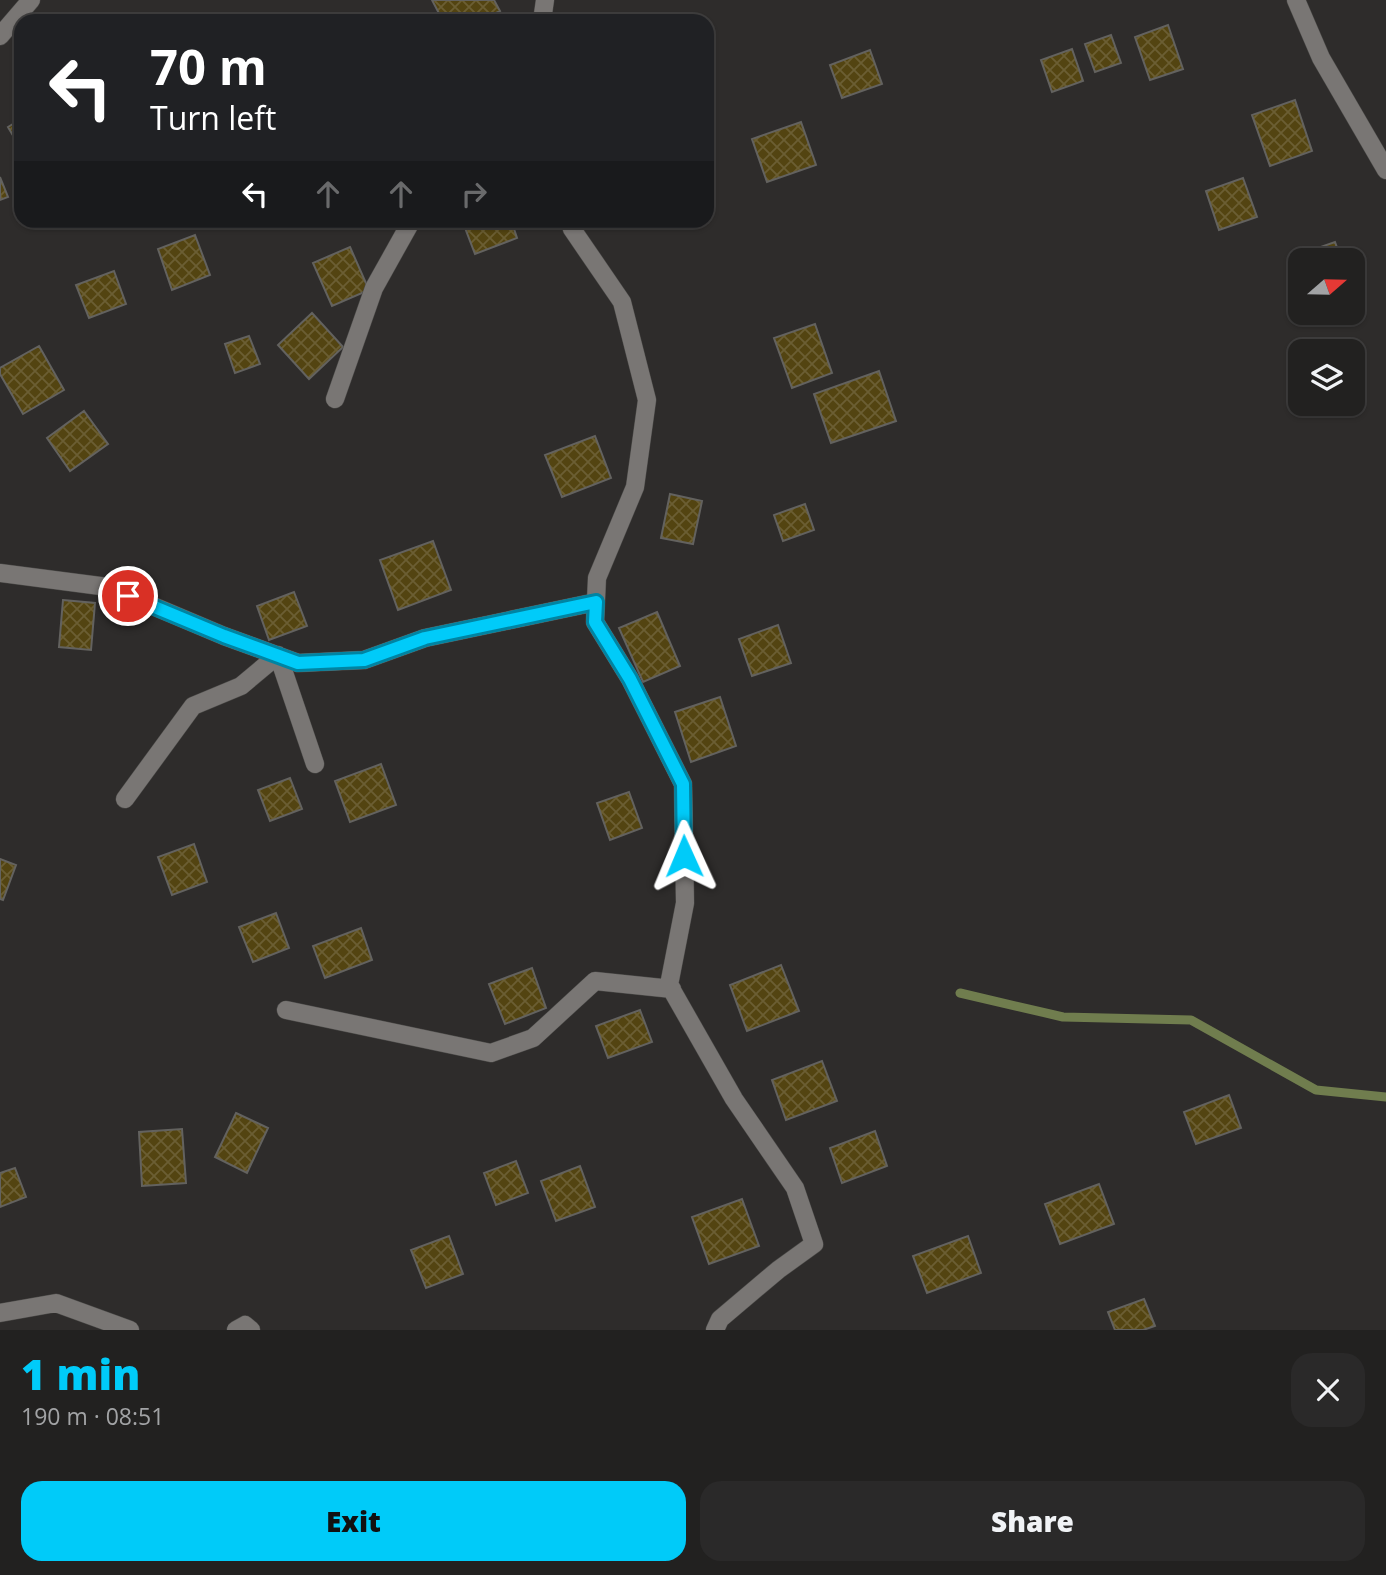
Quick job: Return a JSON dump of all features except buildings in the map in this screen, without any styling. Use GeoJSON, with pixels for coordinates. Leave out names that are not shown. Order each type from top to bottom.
{"type":"FeatureCollection","features":[{"type":"Feature","properties":{"kind":"street"},"geometry":{"type":"LineString","coordinates":[[19,14],[31,0]]}},
{"type":"Feature","properties":{"kind":"street"},"geometry":{"type":"LineString","coordinates":[[1296,0],[1321,58],[1386,170]]}},
{"type":"Feature","properties":{"kind":"street"},"geometry":{"type":"LineString","coordinates":[[0,36],[14,20]]}},
{"type":"Feature","properties":{"kind":"street"},"geometry":{"type":"LineString","coordinates":[[335,399],[374,288],[408,228]]}},
{"type":"Feature","properties":{"kind":"street"},"geometry":{"type":"LineString","coordinates":[[572,228],[622,302],[647,400],[635,487],[597,578],[595,622],[630,679],[683,784],[685,903],[669,985],[734,1099],[795,1188],[814,1244],[778,1270],[720,1320],[715,1330]]}},
{"type":"Feature","properties":{"kind":"street"},"geometry":{"type":"LineString","coordinates":[[0,573],[108,587],[224,636],[298,663],[364,660],[425,638],[596,602]]}},
{"type":"Feature","properties":{"kind":"street"},"geometry":{"type":"LineString","coordinates":[[278,656],[315,764]]}},
{"type":"Feature","properties":{"kind":"street"},"geometry":{"type":"LineString","coordinates":[[125,799],[193,706],[242,686],[278,656]]}},
{"type":"Feature","properties":{"kind":"street"},"geometry":{"type":"LineString","coordinates":[[286,1010],[491,1053],[533,1038],[595,981],[672,989]]}},
{"type":"Feature","properties":{"kind":"street"},"geometry":{"type":"LineString","coordinates":[[0,1313],[56,1303],[130,1330]]}},
{"type":"Feature","properties":{"kind":"street"},"geometry":{"type":"LineString","coordinates":[[236,1330],[245,1325],[251,1330]]}},
{"type":"Feature","properties":{"kind":"waterway"},"geometry":{"type":"LineString","coordinates":[[960,993],[1063,1017],[1191,1020],[1316,1090],[1386,1097]]}},
{"type":"Feature","properties":{"kind":"route"},"geometry":{"type":"LineString","coordinates":[[128,596],[298,663],[364,660],[425,638],[596,602],[595,622],[630,679],[683,784],[684,856]]}}]}
